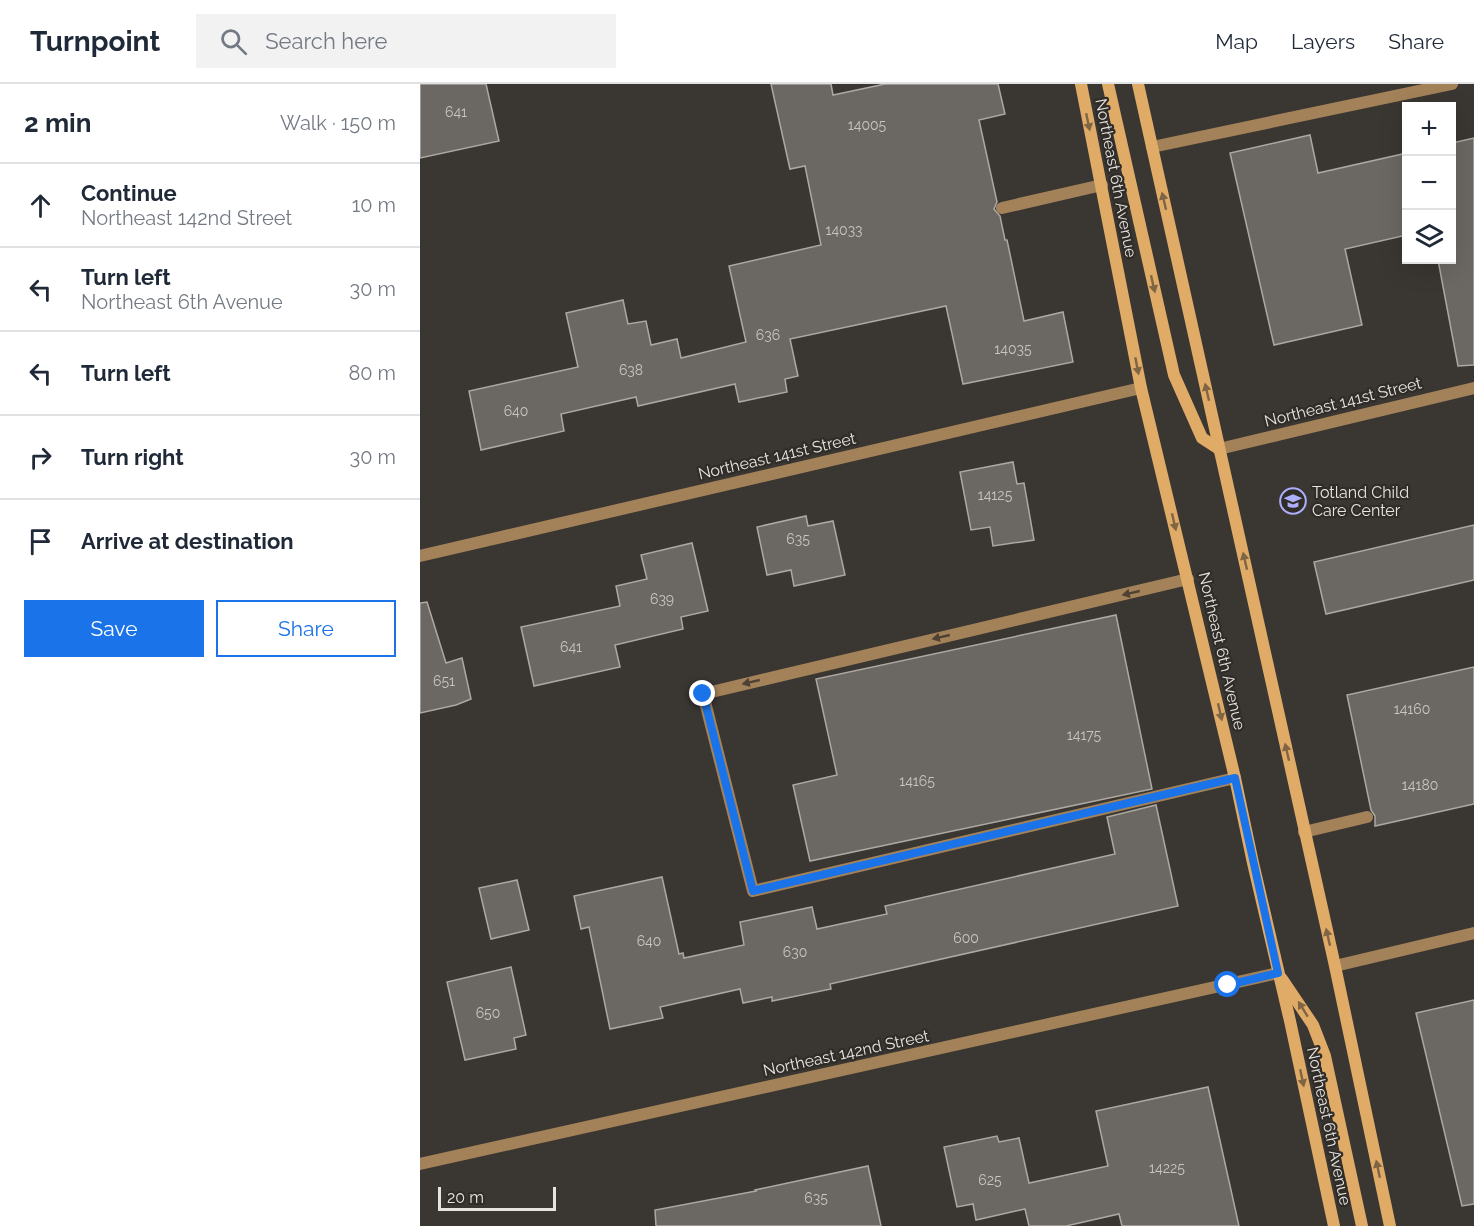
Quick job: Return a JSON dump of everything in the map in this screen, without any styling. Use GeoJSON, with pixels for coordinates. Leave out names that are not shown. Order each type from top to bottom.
{"type":"FeatureCollection","features":[{"type":"Feature","properties":{"kind":"main road","name":"Northeast 6th Avenue"},"geometry":{"type":"LineString","coordinates":[[1081,84],[1142,388],[1235,778],[1334,1226]]}},
{"type":"Feature","properties":{"kind":"main road"},"geometry":{"type":"LineString","coordinates":[[1108,84],[1174,375],[1202,438],[1219,449]]}},
{"type":"Feature","properties":{"kind":"main road"},"geometry":{"type":"LineString","coordinates":[[1138,84],[1335,966],[1390,1226]]}},
{"type":"Feature","properties":{"kind":"main road"},"geometry":{"type":"LineString","coordinates":[[1278,973],[1313,1025],[1325,1056],[1362,1226]]}},
{"type":"Feature","properties":{"kind":"street"},"geometry":{"type":"LineString","coordinates":[[1152,147],[1452,84]]}},
{"type":"Feature","properties":{"kind":"street"},"geometry":{"type":"LineString","coordinates":[[1002,208],[1102,185]]}},
{"type":"Feature","properties":{"kind":"street","name":"Northeast 141st Street"},"geometry":{"type":"LineString","coordinates":[[420,556],[1142,388]]}},
{"type":"Feature","properties":{"kind":"street","name":"Northeast 141st Street"},"geometry":{"type":"LineString","coordinates":[[1219,449],[1474,388]]}},
{"type":"Feature","properties":{"kind":"street"},"geometry":{"type":"LineString","coordinates":[[1188,579],[703,694],[753,891],[1235,778]]}},
{"type":"Feature","properties":{"kind":"street"},"geometry":{"type":"LineString","coordinates":[[1304,832],[1367,817]]}},
{"type":"Feature","properties":{"kind":"street"},"geometry":{"type":"LineString","coordinates":[[1335,966],[1474,933]]}},
{"type":"Feature","properties":{"kind":"street","name":"Northeast 142nd Street"},"geometry":{"type":"LineString","coordinates":[[420,1164],[1278,973]]}},
{"type":"Feature","properties":{"kind":"building"},"geometry":{"type":"Polygon","coordinates":[[[420,84],[486,84],[499,141],[420,158],[420,84]]]}},
{"type":"Feature","properties":{"kind":"building"},"geometry":{"type":"Polygon","coordinates":[[[771,84],[831,84],[833,95],[885,84],[998,84],[1005,114],[979,120],[997,202],[994,209],[1000,216],[1005,240],[1007,240],[1024,321],[1063,312],[1073,362],[963,384],[946,306],[790,339],[798,376],[785,379],[787,392],[739,402],[735,384],[638,406],[636,397],[561,414],[564,431],[481,450],[469,391],[578,367],[566,313],[623,300],[628,324],[646,321],[651,345],[677,339],[681,358],[746,342],[729,266],[821,245],[805,166],[790,169],[771,84]]]}},
{"type":"Feature","properties":{"kind":"building"},"geometry":{"type":"Polygon","coordinates":[[[1310,135],[1318,173],[1402,154],[1402,236],[1345,249],[1362,325],[1274,345],[1230,153],[1310,135]]]}},
{"type":"Feature","properties":{"kind":"building"},"geometry":{"type":"Polygon","coordinates":[[[1474,138],[1474,365],[1458,366],[1439,264],[1456,264],[1456,142],[1474,138]]]}},
{"type":"Feature","properties":{"kind":"building"},"geometry":{"type":"Polygon","coordinates":[[[1013,462],[1017,484],[1024,483],[1034,540],[993,546],[990,527],[971,530],[960,472],[1013,462]]]}},
{"type":"Feature","properties":{"kind":"building"},"geometry":{"type":"Polygon","coordinates":[[[806,516],[808,526],[833,521],[845,575],[794,586],[791,570],[767,575],[757,527],[806,516]]]}},
{"type":"Feature","properties":{"kind":"building"},"geometry":{"type":"Polygon","coordinates":[[[1474,525],[1474,580],[1326,614],[1314,562],[1474,525]]]}},
{"type":"Feature","properties":{"kind":"building"},"geometry":{"type":"Polygon","coordinates":[[[692,543],[708,611],[681,617],[683,629],[615,645],[620,667],[534,686],[521,627],[620,606],[616,586],[647,579],[641,555],[692,543]]]}},
{"type":"Feature","properties":{"kind":"building"},"geometry":{"type":"Polygon","coordinates":[[[427,602],[446,663],[462,658],[471,699],[456,705],[420,713],[420,603],[427,602]]]}},
{"type":"Feature","properties":{"kind":"building"},"geometry":{"type":"Polygon","coordinates":[[[1116,615],[1152,789],[810,861],[793,785],[837,775],[816,679],[1116,615]]]}},
{"type":"Feature","properties":{"kind":"building"},"geometry":{"type":"Polygon","coordinates":[[[1474,667],[1474,804],[1375,826],[1375,816],[1371,810],[1347,695],[1474,667]]]}},
{"type":"Feature","properties":{"kind":"building"},"geometry":{"type":"Polygon","coordinates":[[[1156,805],[1178,906],[830,984],[831,989],[772,1001],[772,997],[743,1003],[740,989],[660,1007],[663,1018],[610,1029],[589,927],[581,929],[574,896],[662,877],[679,954],[683,953],[684,958],[744,945],[740,922],[812,907],[817,929],[887,914],[885,906],[1115,854],[1107,817],[1156,805]]]}},
{"type":"Feature","properties":{"kind":"building"},"geometry":{"type":"Polygon","coordinates":[[[517,880],[529,930],[491,939],[479,888],[517,880]]]}},
{"type":"Feature","properties":{"kind":"building"},"geometry":{"type":"Polygon","coordinates":[[[511,967],[526,1035],[514,1038],[516,1049],[465,1060],[447,982],[511,967]]]}},
{"type":"Feature","properties":{"kind":"building"},"geometry":{"type":"Polygon","coordinates":[[[1474,1000],[1474,1204],[1462,1206],[1416,1013],[1474,1000]]]}},
{"type":"Feature","properties":{"kind":"building"},"geometry":{"type":"Polygon","coordinates":[[[1208,1087],[1239,1226],[1122,1226],[1119,1214],[1066,1226],[1029,1226],[1025,1209],[976,1220],[973,1204],[957,1207],[944,1147],[997,1136],[999,1142],[1019,1138],[1029,1183],[1108,1166],[1096,1111],[1208,1087]]]}},
{"type":"Feature","properties":{"kind":"building"},"geometry":{"type":"Polygon","coordinates":[[[868,1166],[881,1226],[656,1226],[655,1210],[756,1191],[868,1166]]]}},
{"type":"Feature","properties":{"kind":"place","name":"Totland Child Care Center"},"geometry":{"type":"Point","coordinates":[1293,501]}},
{"type":"Feature","properties":{"kind":"route"},"geometry":{"type":"LineString","coordinates":[[703,694],[753,891],[1235,778],[1278,973],[1228,985]]}}]}
